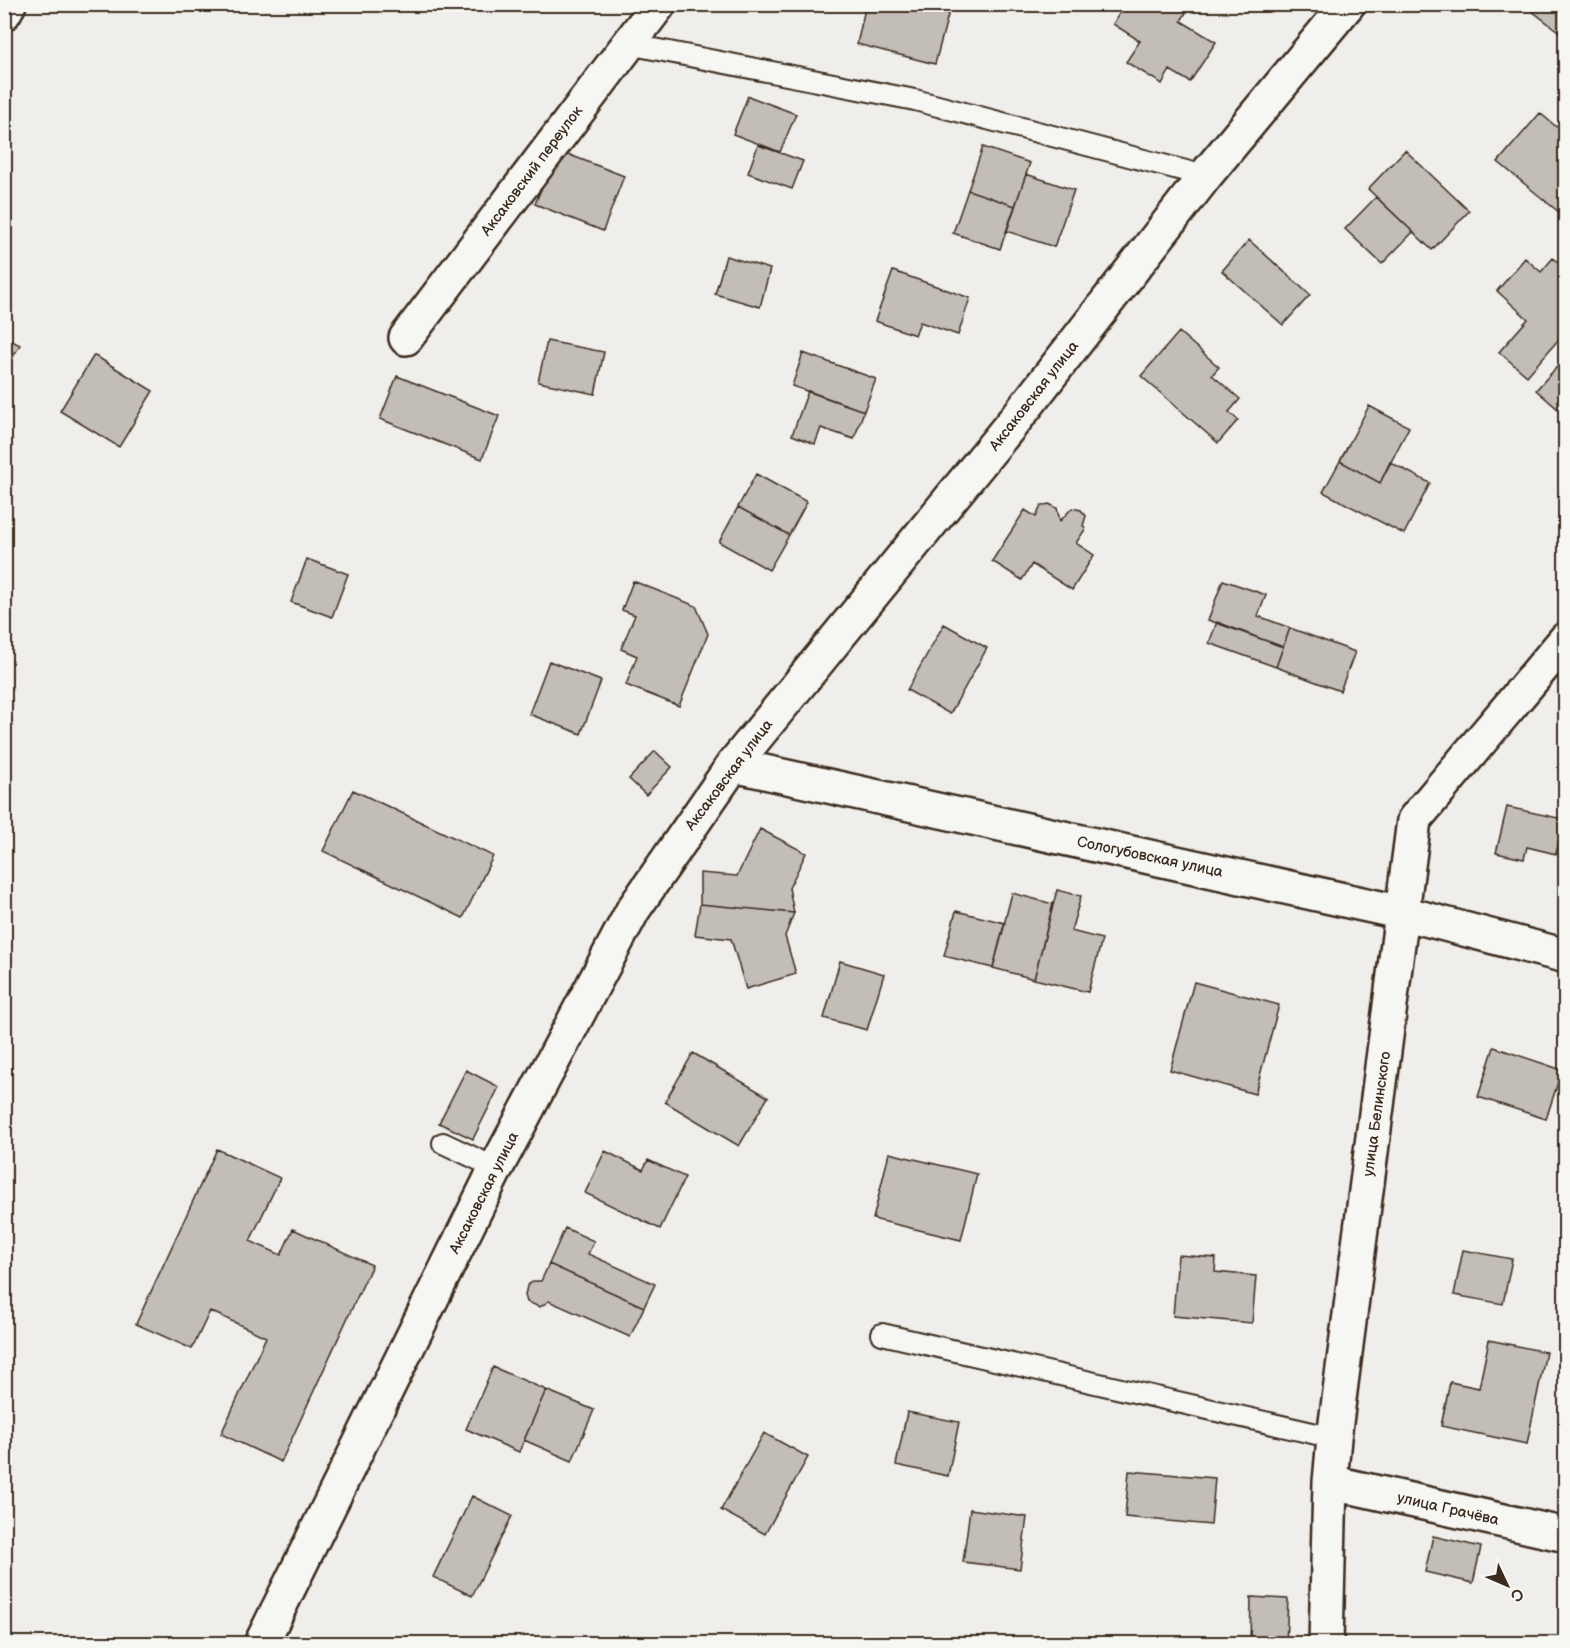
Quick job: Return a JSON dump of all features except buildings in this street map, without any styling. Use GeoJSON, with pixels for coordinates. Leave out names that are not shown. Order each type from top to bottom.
{"type":"FeatureCollection","features":[{"type":"Feature","properties":{"kind":"street"},"geometry":{"type":"LineString","coordinates":[[4,13],[9,4]]}},
{"type":"Feature","properties":{"kind":"street","name":"Аксаковский переулок"},"geometry":{"type":"LineString","coordinates":[[406,338],[659,4]]}},
{"type":"Feature","properties":{"kind":"street","name":"Аксаковская улица"},"geometry":{"type":"LineString","coordinates":[[261,1644],[496,1168],[633,910],[733,765],[1023,410],[1205,176],[1348,4]]}},
{"type":"Feature","properties":{"kind":"street","name":"улица Белинского"},"geometry":{"type":"LineString","coordinates":[[1326,1644],[1330,1482],[1334,1438],[1414,820],[1566,639]]}},
{"type":"Feature","properties":{"kind":"street","name":"Сологубовская улица"},"geometry":{"type":"LineString","coordinates":[[733,765],[1403,913],[1566,956]]}},
{"type":"Feature","properties":{"kind":"street","name":"улица Грачёва"},"geometry":{"type":"LineString","coordinates":[[1330,1482],[1566,1535]]}},
{"type":"Feature","properties":{"kind":"lane"},"geometry":{"type":"LineString","coordinates":[[628,44],[915,100],[1205,176]]}},
{"type":"Feature","properties":{"kind":"lane"},"geometry":{"type":"LineString","coordinates":[[443,1143],[496,1168]]}},
{"type":"Feature","properties":{"kind":"lane"},"geometry":{"type":"LineString","coordinates":[[882,1334],[1334,1438]]}}]}
